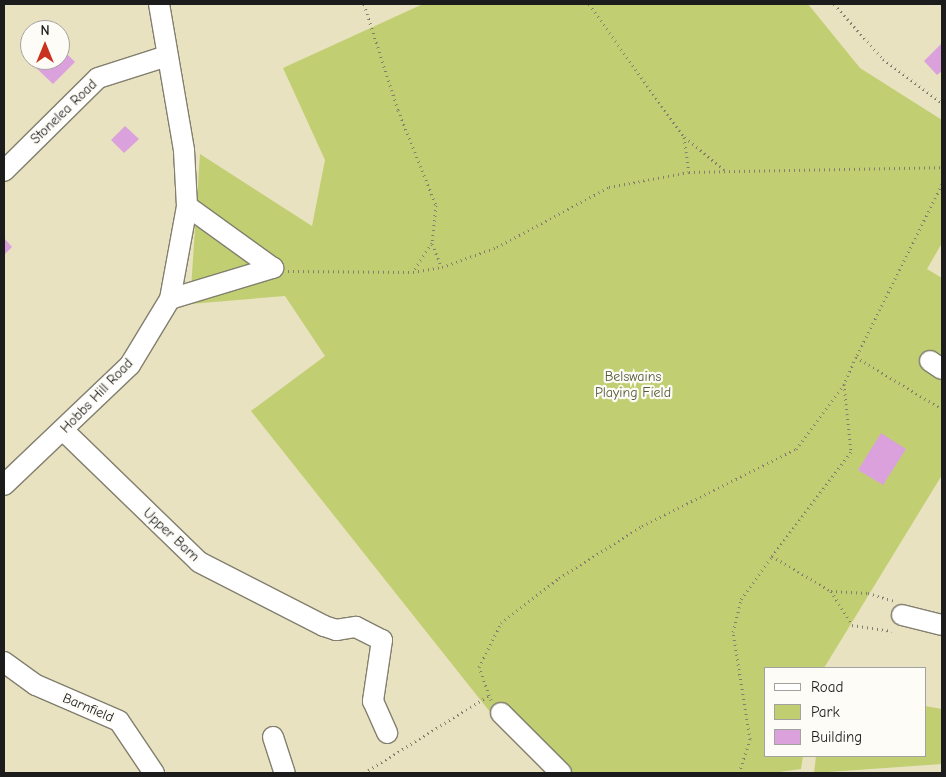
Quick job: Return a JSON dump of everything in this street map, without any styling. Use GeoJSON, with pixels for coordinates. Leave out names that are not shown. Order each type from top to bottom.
{"type":"FeatureCollection","features":[{"type":"Feature","properties":{"kind":"street"},"geometry":{"type":"LineString","coordinates":[[159,4],[167,56]]}},
{"type":"Feature","properties":{"kind":"street","name":"Stonelea Road"},"geometry":{"type":"LineString","coordinates":[[4,171],[98,78],[167,56]]}},
{"type":"Feature","properties":{"kind":"street","name":"Hobbs Hill Road"},"geometry":{"type":"LineString","coordinates":[[4,484],[64,431],[130,365],[170,299],[187,206],[184,150],[167,56]]}},
{"type":"Feature","properties":{"kind":"street"},"geometry":{"type":"LineString","coordinates":[[187,206],[273,268]]}},
{"type":"Feature","properties":{"kind":"street"},"geometry":{"type":"LineString","coordinates":[[170,299],[273,268]]}},
{"type":"Feature","properties":{"kind":"street","name":"Upper Barn"},"geometry":{"type":"LineString","coordinates":[[64,431],[199,562],[324,626],[336,630],[356,627],[382,640],[373,701],[387,733]]}},
{"type":"Feature","properties":{"kind":"street"},"geometry":{"type":"LineString","coordinates":[[902,615],[942,625]]}},
{"type":"Feature","properties":{"kind":"street","name":"Barnfield"},"geometry":{"type":"LineString","coordinates":[[4,662],[36,685],[119,721],[154,773]]}},
{"type":"Feature","properties":{"kind":"street"},"geometry":{"type":"LineString","coordinates":[[501,713],[561,773]]}},
{"type":"Feature","properties":{"kind":"street"},"geometry":{"type":"LineString","coordinates":[[273,737],[284,773]]}},
{"type":"Feature","properties":{"kind":"path"},"geometry":{"type":"LineString","coordinates":[[364,4],[398,110],[436,205],[432,243],[413,272]]}},
{"type":"Feature","properties":{"kind":"path"},"geometry":{"type":"LineString","coordinates":[[589,4],[684,137],[725,171]]}},
{"type":"Feature","properties":{"kind":"path"},"geometry":{"type":"LineString","coordinates":[[834,4],[882,58],[942,103]]}},
{"type":"Feature","properties":{"kind":"path"},"geometry":{"type":"LineString","coordinates":[[684,137],[689,172]]}},
{"type":"Feature","properties":{"kind":"path"},"geometry":{"type":"LineString","coordinates":[[273,268],[413,272],[442,267],[496,247],[608,187],[689,172],[942,167]]}},
{"type":"Feature","properties":{"kind":"path"},"geometry":{"type":"LineString","coordinates":[[501,713],[488,696],[479,667],[501,622],[559,578],[642,526],[796,449],[844,384],[942,184]]}},
{"type":"Feature","properties":{"kind":"path"},"geometry":{"type":"LineString","coordinates":[[432,243],[442,267]]}},
{"type":"Feature","properties":{"kind":"path"},"geometry":{"type":"LineString","coordinates":[[856,357],[942,409]]}},
{"type":"Feature","properties":{"kind":"path"},"geometry":{"type":"LineString","coordinates":[[739,773],[750,739],[733,632],[741,599],[851,452],[844,384]]}},
{"type":"Feature","properties":{"kind":"path"},"geometry":{"type":"LineString","coordinates":[[772,556],[832,591],[868,593]]}},
{"type":"Feature","properties":{"kind":"path"},"geometry":{"type":"LineString","coordinates":[[832,591],[852,625]]}},
{"type":"Feature","properties":{"kind":"path"},"geometry":{"type":"LineString","coordinates":[[364,773],[488,696]]}},
{"type":"Feature","properties":{"kind":"green space","name":"Belswains Playing Field"},"geometry":{"type":"Polygon","coordinates":[[[423,4],[808,4],[860,68],[942,120],[942,243],[927,269],[942,278],[942,475],[825,667],[764,667],[764,757],[803,757],[801,769],[772,773],[559,773],[490,712],[251,411],[325,356],[285,296],[190,304],[200,154],[312,226],[325,160],[283,68],[423,4]]]}},
{"type":"Feature","properties":{"kind":"green space"},"geometry":{"type":"Polygon","coordinates":[[[926,706],[942,709],[942,764],[814,773],[816,757],[926,757],[926,706]]]}},
{"type":"Feature","properties":{"kind":"building"},"geometry":{"type":"Polygon","coordinates":[[[942,43],[942,71],[937,75],[924,61],[942,43]]]}},
{"type":"Feature","properties":{"kind":"building"},"geometry":{"type":"Polygon","coordinates":[[[70,57],[75,62],[70,67],[70,57]]]}},
{"type":"Feature","properties":{"kind":"building"},"geometry":{"type":"Polygon","coordinates":[[[38,70],[67,70],[53,84],[38,70]]]}},
{"type":"Feature","properties":{"kind":"building"},"geometry":{"type":"Polygon","coordinates":[[[125,126],[139,139],[124,153],[111,140],[125,126]]]}},
{"type":"Feature","properties":{"kind":"building"},"geometry":{"type":"Polygon","coordinates":[[[4,238],[12,247],[4,255],[4,238]]]}},
{"type":"Feature","properties":{"kind":"building"},"geometry":{"type":"Polygon","coordinates":[[[881,433],[906,449],[883,485],[858,470],[881,433]]]}}]}
